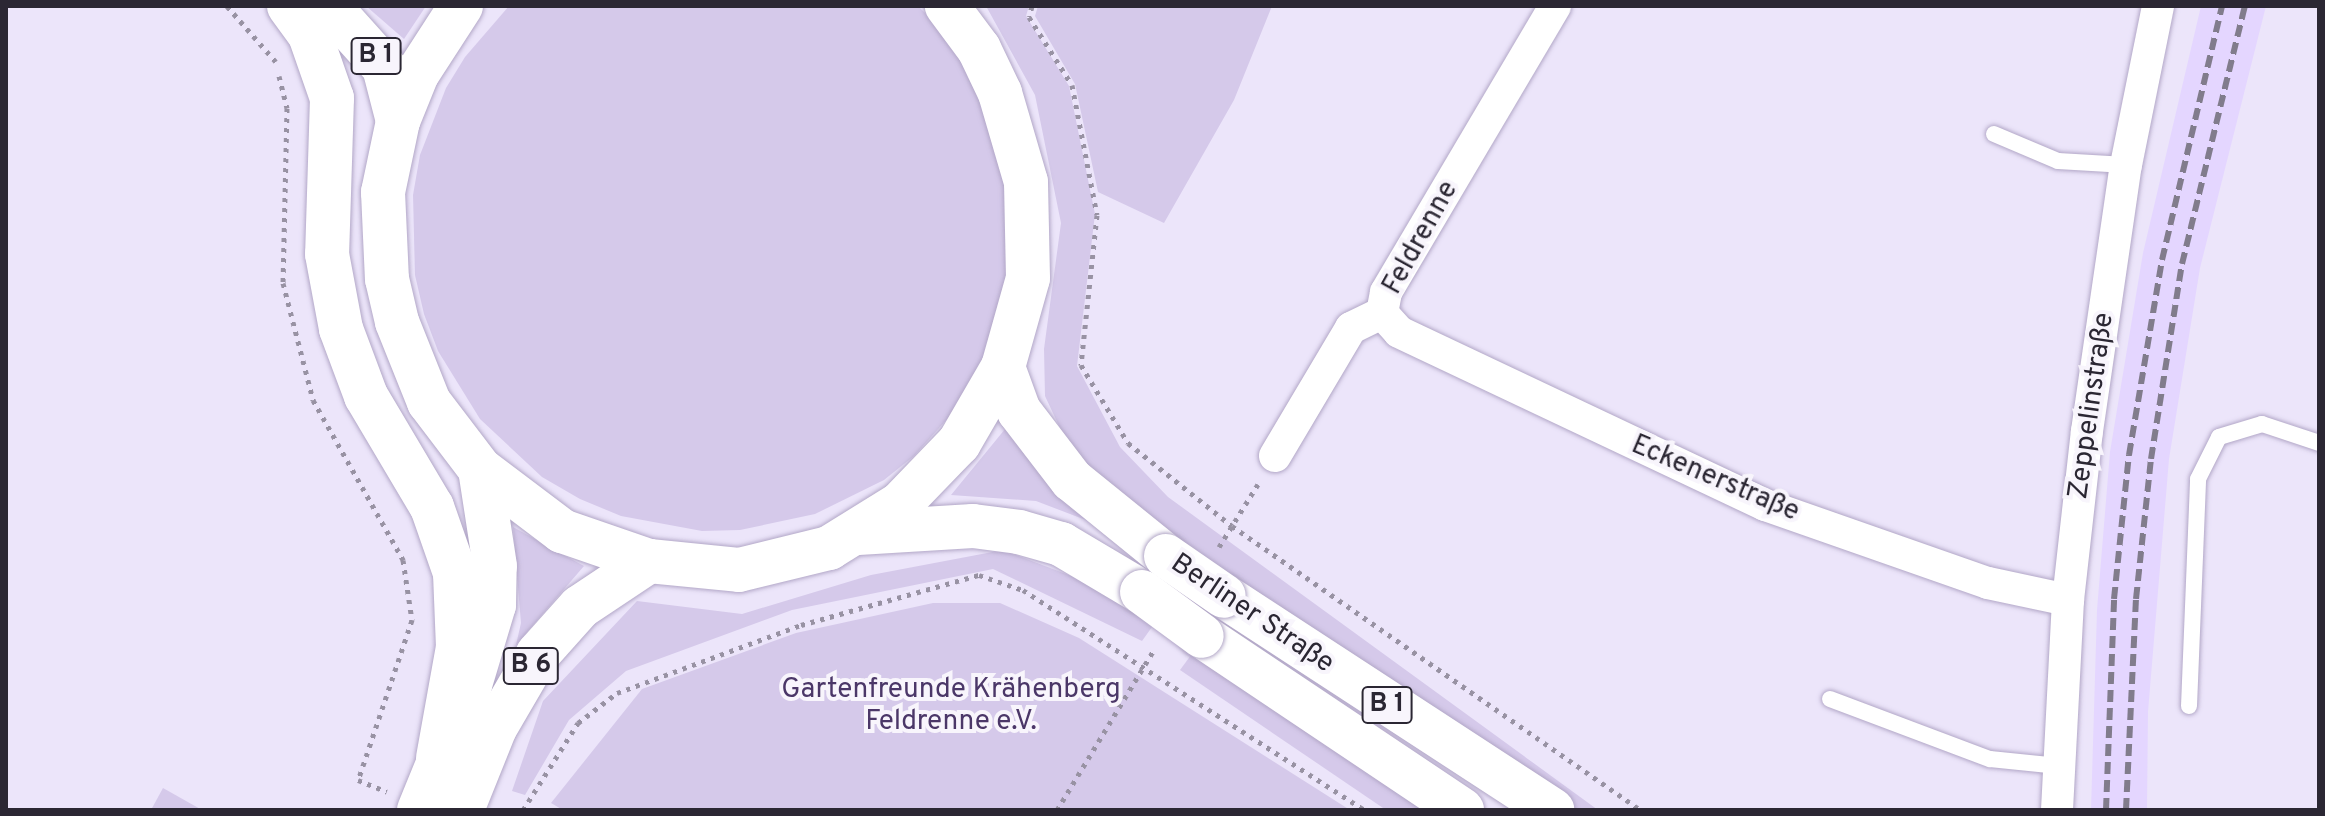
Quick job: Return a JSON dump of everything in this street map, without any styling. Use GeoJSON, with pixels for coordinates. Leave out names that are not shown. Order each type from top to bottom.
{"type":"FeatureCollection","features":[{"type":"Feature","properties":{"kind":"main road"},"geometry":{"type":"LineString","coordinates":[[289,6],[310,35],[332,98],[327,254],[341,329],[366,396],[432,507],[455,573],[458,647],[438,758]]}},
{"type":"Feature","properties":{"kind":"main road","name":"B 1"},"geometry":{"type":"LineString","coordinates":[[329,6],[384,67],[398,121]]}},
{"type":"Feature","properties":{"kind":"main road"},"geometry":{"type":"LineString","coordinates":[[461,6],[417,74],[398,121],[383,192],[383,236],[393,308],[429,402],[480,469],[562,531],[649,561],[739,570],[786,562],[858,533],[931,476],[981,411],[1003,367],[1028,278],[1026,182],[1000,93],[950,8]]}},
{"type":"Feature","properties":{"kind":"main road","name":"Berliner Straße"},"geometry":{"type":"LineString","coordinates":[[1003,367],[1019,411],[1072,480],[1166,556],[1552,810]]}},
{"type":"Feature","properties":{"kind":"main road","name":"B 6"},"geometry":{"type":"LineString","coordinates":[[407,803],[438,758],[470,685],[494,605],[495,566],[480,469]]}},
{"type":"Feature","properties":{"kind":"main road","name":"Berliner Straße"},"geometry":{"type":"LineString","coordinates":[[858,533],[973,526],[1019,532],[1061,544],[1142,592],[1202,636],[1462,810]]}},
{"type":"Feature","properties":{"kind":"main road","name":"B 6"},"geometry":{"type":"LineString","coordinates":[[462,810],[495,728],[538,654],[580,607],[649,561]]}},
{"type":"Feature","properties":{"kind":"street","name":"Feldrenne"},"geometry":{"type":"LineString","coordinates":[[1275,456],[1351,328],[1382,313],[1386,292],[1555,6]]}},
{"type":"Feature","properties":{"kind":"street","name":"Zeppelinstraße"},"geometry":{"type":"LineString","coordinates":[[2057,810],[2068,600],[2126,165],[2158,6]]}},
{"type":"Feature","properties":{"kind":"street","name":"Eckenerstraße"},"geometry":{"type":"LineString","coordinates":[[1382,313],[1399,332],[1765,505],[1988,583],[2068,600]]}},
{"type":"Feature","properties":{"kind":"lane"},"geometry":{"type":"LineString","coordinates":[[1994,134],[2058,161],[2126,165]]}},
{"type":"Feature","properties":{"kind":"lane"},"geometry":{"type":"LineString","coordinates":[[2189,706],[2198,479],[2219,437],[2262,424],[2319,443]]}},
{"type":"Feature","properties":{"kind":"lane"},"geometry":{"type":"LineString","coordinates":[[1830,699],[1990,759],[2059,766]]}},
{"type":"Feature","properties":{"kind":"path"},"geometry":{"type":"LineString","coordinates":[[1032,6],[1029,17],[1072,85],[1097,215],[1081,365],[1128,443],[1232,526],[1641,810]]}},
{"type":"Feature","properties":{"kind":"path"},"geometry":{"type":"LineString","coordinates":[[1232,526],[1275,456]]}},
{"type":"Feature","properties":{"kind":"path"},"geometry":{"type":"LineString","coordinates":[[523,810],[578,723],[617,693],[801,625],[931,585],[979,575],[1023,590],[1364,810]]}},
{"type":"Feature","properties":{"kind":"path"},"geometry":{"type":"LineString","coordinates":[[1057,810],[1143,668]]}},
{"type":"Feature","properties":{"kind":"path"},"geometry":{"type":"LineString","coordinates":[[358,780],[407,803]]}},
{"type":"Feature","properties":{"kind":"shaded area"},"geometry":{"type":"Polygon","coordinates":[[[2201,6],[2266,6],[2200,268],[2169,459],[2148,712],[2147,810],[2091,810],[2097,610],[2110,452],[2143,253],[2201,6]]]}},
{"type":"Feature","properties":{"kind":"green space"},"geometry":{"type":"Polygon","coordinates":[[[366,6],[426,6],[404,39],[366,6]]]}},
{"type":"Feature","properties":{"kind":"green space"},"geometry":{"type":"Polygon","coordinates":[[[509,6],[918,6],[936,24],[965,60],[1014,187],[1002,323],[965,399],[914,456],[884,480],[815,514],[740,530],[702,531],[621,516],[580,499],[542,477],[480,419],[438,351],[424,314],[415,275],[413,195],[420,155],[446,88],[465,57],[509,6]]]}},
{"type":"Feature","properties":{"kind":"green space"},"geometry":{"type":"Polygon","coordinates":[[[986,6],[1029,6],[1026,16],[1069,86],[1095,214],[1077,366],[1120,447],[1168,497],[1598,810],[1546,810],[1161,542],[1067,443],[1045,396],[1044,349],[1061,223],[1035,95],[986,6]]]}},
{"type":"Feature","properties":{"kind":"green space"},"geometry":{"type":"Polygon","coordinates":[[[1038,6],[1272,6],[1234,100],[1164,223],[1098,192],[1075,84],[1035,16],[1038,6]]]}},
{"type":"Feature","properties":{"kind":"green space"},"geometry":{"type":"Polygon","coordinates":[[[1010,423],[1112,530],[1036,501],[951,495],[1010,423]]]}},
{"type":"Feature","properties":{"kind":"green space"},"geometry":{"type":"Polygon","coordinates":[[[513,527],[584,566],[516,645],[521,623],[513,527]]]}},
{"type":"Feature","properties":{"kind":"green space"},"geometry":{"type":"Polygon","coordinates":[[[1003,550],[1124,596],[1157,620],[1142,641],[993,569],[792,610],[626,671],[569,720],[525,795],[512,791],[543,701],[637,601],[742,614],[871,575],[1003,550]]]}},
{"type":"Feature","properties":{"kind":"green space","name":"Gartenfreunde Krähenberg Feldrenne e.V."},"geometry":{"type":"Polygon","coordinates":[[[933,603],[1000,603],[1079,638],[1350,810],[563,810],[551,803],[642,689],[796,633],[933,603]]]}},
{"type":"Feature","properties":{"kind":"green space"},"geometry":{"type":"Polygon","coordinates":[[[1197,647],[1437,810],[1386,810],[1180,670],[1197,647]]]}},
{"type":"Feature","properties":{"kind":"green space"},"geometry":{"type":"Polygon","coordinates":[[[163,788],[202,810],[151,810],[163,788]]]}},
{"type":"Feature","properties":{"kind":"railway"},"geometry":{"type":"LineString","coordinates":[[2106,810],[2114,599],[2129,455],[2162,260],[2222,6]]}},
{"type":"Feature","properties":{"kind":"railway"},"geometry":{"type":"LineString","coordinates":[[2126,810],[2136,599],[2151,459],[2182,264],[2245,6]]}}]}
